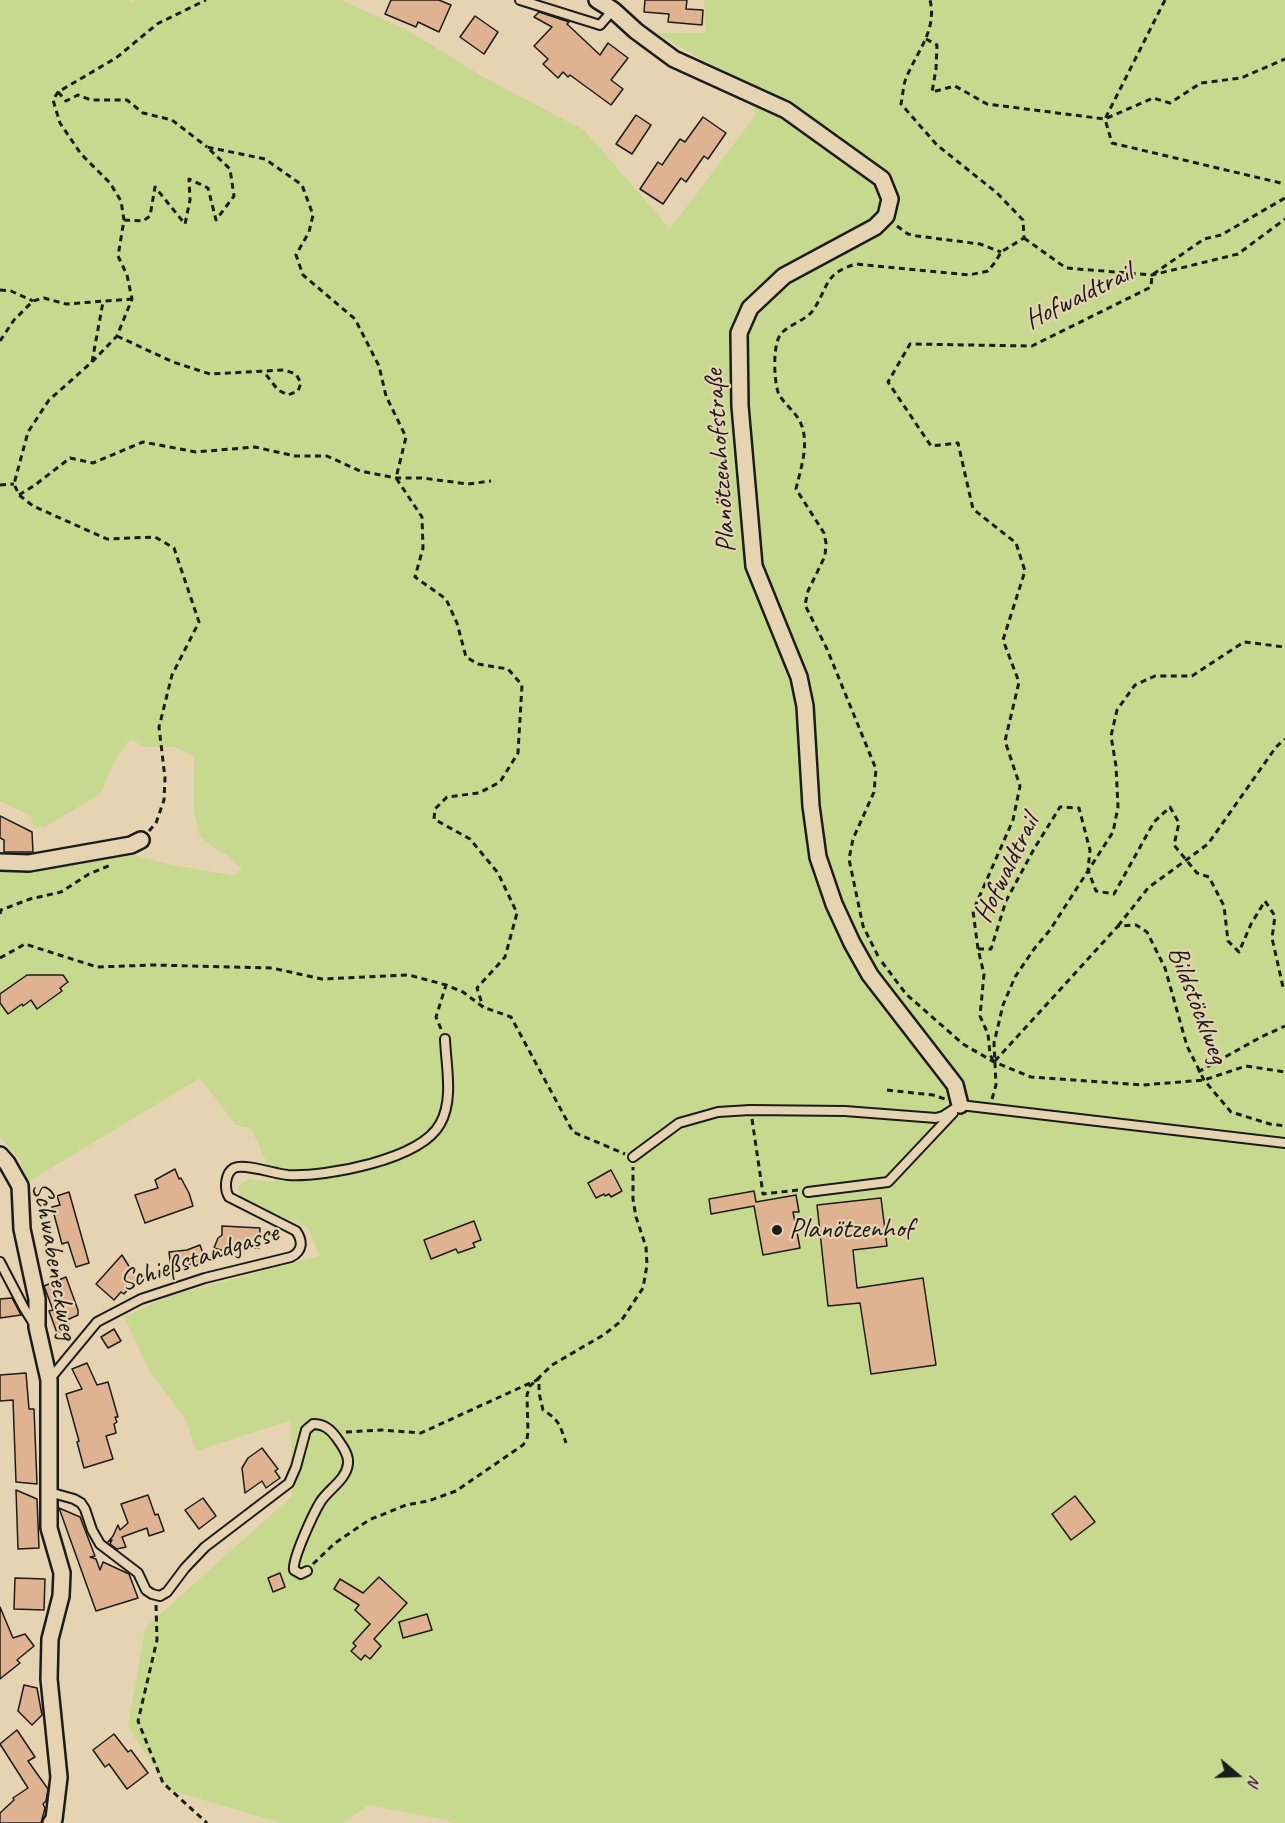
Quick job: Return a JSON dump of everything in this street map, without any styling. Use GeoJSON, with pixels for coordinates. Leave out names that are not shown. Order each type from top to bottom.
{"type":"FeatureCollection","features":[{"type":"Feature","properties":{"kind":"street"},"geometry":{"type":"LineString","coordinates":[[597,0],[674,59],[786,110],[882,179],[890,199],[886,216]]}},
{"type":"Feature","properties":{"kind":"street","name":"Planötzenhofstraße"},"geometry":{"type":"LineString","coordinates":[[886,216],[875,227],[784,276],[750,308],[739,333],[740,411],[754,566],[799,677],[805,706],[811,806],[818,858],[834,904],[870,975],[956,1085],[960,1106]]}},
{"type":"Feature","properties":{"kind":"street"},"geometry":{"type":"LineString","coordinates":[[0,862],[29,863],[131,845],[141,840]]}},
{"type":"Feature","properties":{"kind":"street","name":"Schwabeneckweg"},"geometry":{"type":"LineString","coordinates":[[0,1155],[8,1163],[20,1186],[22,1229],[38,1299],[37,1328],[49,1380]]}},
{"type":"Feature","properties":{"kind":"street"},"geometry":{"type":"LineString","coordinates":[[49,1380],[49,1528],[62,1573],[61,1596],[50,1639],[49,1679],[59,1777],[54,1819],[51,1823]]}},
{"type":"Feature","properties":{"kind":"lane"},"geometry":{"type":"LineString","coordinates":[[520,0],[600,25],[613,10]]}},
{"type":"Feature","properties":{"kind":"lane","name":"Schießstandgasse"},"geometry":{"type":"LineString","coordinates":[[49,1380],[97,1322],[141,1299],[206,1278],[291,1257],[298,1253],[302,1242],[296,1231],[229,1197],[226,1183],[231,1170],[244,1167],[278,1174],[325,1173],[368,1165],[404,1152],[420,1143],[435,1131],[445,1112],[448,1095],[445,1039]]}},
{"type":"Feature","properties":{"kind":"lane"},"geometry":{"type":"LineString","coordinates":[[808,1192],[888,1182],[960,1106]]}},
{"type":"Feature","properties":{"kind":"lane"},"geometry":{"type":"LineString","coordinates":[[633,1157],[679,1124],[718,1112],[750,1110],[845,1111],[936,1118],[960,1106],[1285,1143]]}},
{"type":"Feature","properties":{"kind":"lane"},"geometry":{"type":"LineString","coordinates":[[0,1262],[37,1328]]}},
{"type":"Feature","properties":{"kind":"lane"},"geometry":{"type":"LineString","coordinates":[[49,1492],[81,1503],[100,1544],[132,1567],[140,1576],[146,1590],[160,1596],[167,1592],[184,1568],[205,1547],[289,1483],[294,1475],[303,1439],[309,1426],[319,1424],[333,1432],[347,1454],[348,1463],[341,1479],[321,1502],[297,1553],[293,1565],[294,1570],[301,1574],[308,1571]]}},
{"type":"Feature","properties":{"kind":"path"},"geometry":{"type":"LineString","coordinates":[[141,840],[156,823],[164,800],[165,778],[159,727],[172,675],[199,622],[174,548],[155,537],[107,539],[33,506],[19,495],[14,484],[28,432],[49,400],[117,336],[132,299],[127,275],[118,256],[124,220],[121,201],[110,183],[81,154],[60,123],[53,100],[58,92],[116,58],[157,24],[206,0]]}},
{"type":"Feature","properties":{"kind":"path"},"geometry":{"type":"LineString","coordinates":[[930,0],[933,13],[926,39],[905,78],[902,104],[938,145],[997,193],[1023,220],[1024,238]]}},
{"type":"Feature","properties":{"kind":"path"},"geometry":{"type":"LineString","coordinates":[[1165,0],[1105,119],[1112,143],[1285,183]]}},
{"type":"Feature","properties":{"kind":"path"},"geometry":{"type":"LineString","coordinates":[[926,39],[937,45],[932,92],[955,86],[987,104],[1105,119],[1153,98],[1170,103],[1201,83],[1241,78],[1285,59]]}},
{"type":"Feature","properties":{"kind":"path"},"geometry":{"type":"LineString","coordinates":[[58,92],[66,101],[78,95],[91,100],[127,99],[143,113],[172,120],[207,147],[230,169],[234,196],[216,220],[208,188],[189,179],[190,200],[185,224],[155,187],[150,216],[143,221],[124,220]]}},
{"type":"Feature","properties":{"kind":"path"},"geometry":{"type":"LineString","coordinates":[[207,147],[265,159],[302,185],[313,215],[309,232],[296,255],[303,276],[355,319],[379,366],[386,396],[406,437],[396,478],[422,517],[423,548],[415,577],[446,599],[457,623],[466,657],[478,664],[508,669],[522,686],[518,753],[500,782],[479,793],[447,797],[435,809],[434,819],[470,839],[498,873],[517,913],[504,957],[477,988],[483,1007]]}},
{"type":"Feature","properties":{"kind":"path","name":"Hofwaldtrail"},"geometry":{"type":"LineString","coordinates":[[994,1062],[990,1054],[988,1034],[980,1016],[984,974],[973,911],[1013,820],[1020,786],[1005,741],[1019,682],[1004,640],[1025,571],[1016,543],[973,510],[958,443],[931,446],[888,382],[910,344],[1032,346],[1151,287],[1152,275],[1204,239],[1221,236],[1285,198]]}},
{"type":"Feature","properties":{"kind":"path"},"geometry":{"type":"LineString","coordinates":[[886,216],[900,229],[916,236],[980,244],[1002,252]]}},
{"type":"Feature","properties":{"kind":"path"},"geometry":{"type":"LineString","coordinates":[[1024,238],[1066,268],[1152,275],[1238,254],[1285,219]]}},
{"type":"Feature","properties":{"kind":"path"},"geometry":{"type":"LineString","coordinates":[[1024,238],[1002,252],[988,271],[969,275],[856,264],[840,269],[830,278],[813,311],[779,335],[774,353],[778,393],[799,417],[804,431],[805,448],[796,489],[824,533],[826,543],[825,556],[808,591],[805,605],[827,649],[876,769],[874,792],[853,839],[849,859],[863,926],[882,963],[906,993],[963,1044],[994,1062],[1030,1077],[1143,1085],[1204,1080],[1246,1066],[1285,1072]]}},
{"type":"Feature","properties":{"kind":"path"},"geometry":{"type":"LineString","coordinates":[[0,290],[11,291],[33,301]]}},
{"type":"Feature","properties":{"kind":"path"},"geometry":{"type":"LineString","coordinates":[[0,341],[14,320],[33,301],[44,298],[66,304],[132,299]]}},
{"type":"Feature","properties":{"kind":"path"},"geometry":{"type":"LineString","coordinates":[[92,362],[103,302]]}},
{"type":"Feature","properties":{"kind":"path"},"geometry":{"type":"LineString","coordinates":[[117,336],[173,362],[210,374],[284,370],[296,374],[301,383],[298,391],[288,395],[278,390],[264,372]]}},
{"type":"Feature","properties":{"kind":"path"},"geometry":{"type":"LineString","coordinates":[[19,495],[70,458],[93,463],[143,442],[196,452],[255,447],[295,456],[327,456],[360,471],[396,478],[422,478],[468,484],[491,481]]}},
{"type":"Feature","properties":{"kind":"path"},"geometry":{"type":"LineString","coordinates":[[0,485],[14,484]]}},
{"type":"Feature","properties":{"kind":"path"},"geometry":{"type":"LineString","coordinates":[[990,1109],[996,1084],[994,1043],[1003,1005],[1015,977],[1050,930],[1113,832],[1118,807],[1116,766],[1111,736],[1117,710],[1135,685],[1155,676],[1192,676],[1244,642],[1285,646]]}},
{"type":"Feature","properties":{"kind":"path"},"geometry":{"type":"LineString","coordinates":[[994,1062],[1118,926],[1148,888],[1208,844],[1276,747],[1285,739]]}},
{"type":"Feature","properties":{"kind":"path","name":"Hofwaldtrail"},"geometry":{"type":"LineString","coordinates":[[978,949],[991,949],[1006,901],[1059,807],[1079,808],[1090,850],[1088,870]]}},
{"type":"Feature","properties":{"kind":"path"},"geometry":{"type":"LineString","coordinates":[[1088,870],[1096,891],[1114,894],[1154,822],[1170,807],[1179,823],[1174,845],[1197,873],[1209,878],[1224,906],[1228,941],[1239,952],[1251,924],[1265,901],[1275,916],[1272,938],[1285,989]]}},
{"type":"Feature","properties":{"kind":"path"},"geometry":{"type":"LineString","coordinates":[[0,910],[30,899],[61,892],[89,874],[120,863]]}},
{"type":"Feature","properties":{"kind":"path","name":"Bildstöcklweg"},"geometry":{"type":"LineString","coordinates":[[1118,926],[1136,925],[1147,932],[1165,968],[1187,1046],[1204,1080],[1231,1112],[1270,1124],[1285,1126]]}},
{"type":"Feature","properties":{"kind":"path"},"geometry":{"type":"LineString","coordinates":[[0,958],[25,944],[97,967],[153,964],[272,968],[322,979],[409,975],[446,985],[463,992],[483,1007],[511,1017],[573,1132],[633,1157],[633,1200],[646,1247],[647,1264],[643,1288],[621,1322],[552,1365],[530,1386],[526,1395],[529,1425],[527,1439],[523,1445],[456,1491],[387,1512],[369,1520],[335,1543],[308,1571]]}},
{"type":"Feature","properties":{"kind":"path"},"geometry":{"type":"LineString","coordinates":[[445,1039],[436,1017],[446,985]]}},
{"type":"Feature","properties":{"kind":"path"},"geometry":{"type":"LineString","coordinates":[[1198,1071],[1285,1026]]}},
{"type":"Feature","properties":{"kind":"path"},"geometry":{"type":"LineString","coordinates":[[886,1090],[933,1095],[960,1106]]}},
{"type":"Feature","properties":{"kind":"path"},"geometry":{"type":"LineString","coordinates":[[750,1110],[763,1194],[795,1189],[808,1192]]}},
{"type":"Feature","properties":{"kind":"path"},"geometry":{"type":"LineString","coordinates":[[1245,1125],[1248,1117]]}},
{"type":"Feature","properties":{"kind":"path"},"geometry":{"type":"LineString","coordinates":[[333,1432],[382,1430],[421,1433],[539,1379]]}},
{"type":"Feature","properties":{"kind":"path"},"geometry":{"type":"LineString","coordinates":[[539,1379],[543,1410],[555,1418],[560,1425],[566,1443]]}},
{"type":"Feature","properties":{"kind":"path"},"geometry":{"type":"LineString","coordinates":[[155,1595],[157,1640],[138,1721],[163,1783],[207,1823]]}},
{"type":"Feature","properties":{"kind":"green space"},"geometry":{"type":"Polygon","coordinates":[[[0,0],[130,0],[131,3],[135,0],[341,0],[407,30],[485,78],[584,130],[670,229],[755,116],[748,85],[655,33],[706,33],[704,0],[1285,0],[1285,1823],[453,1823],[369,1805],[342,1823],[281,1823],[170,1790],[128,1727],[145,1628],[292,1496],[291,1420],[196,1451],[186,1420],[149,1370],[124,1317],[170,1296],[319,1256],[308,1228],[240,1197],[238,1186],[248,1179],[275,1182],[251,1128],[236,1125],[200,1078],[28,1182],[20,1160],[0,1137],[0,867],[58,866],[87,858],[127,853],[168,864],[234,876],[242,869],[229,856],[214,848],[200,836],[194,812],[194,756],[175,747],[145,747],[130,739],[116,759],[100,794],[45,827],[34,828],[31,816],[0,801],[0,0]]]}},
{"type":"Feature","properties":{"kind":"building"},"geometry":{"type":"Polygon","coordinates":[[[391,0],[439,0],[451,5],[439,32],[418,22],[416,27],[385,14],[391,0]]]}},
{"type":"Feature","properties":{"kind":"building"},"geometry":{"type":"Polygon","coordinates":[[[645,0],[687,0],[686,9],[703,10],[702,25],[668,22],[669,14],[644,12],[645,0]]]}},
{"type":"Feature","properties":{"kind":"building"},"geometry":{"type":"Polygon","coordinates":[[[539,12],[569,22],[567,24],[600,55],[608,43],[628,58],[611,80],[623,89],[611,105],[570,75],[568,77],[563,72],[558,78],[543,64],[548,59],[534,46],[552,27],[534,17],[539,12]]]}},
{"type":"Feature","properties":{"kind":"building"},"geometry":{"type":"Polygon","coordinates":[[[475,16],[498,32],[484,54],[460,37],[475,16]]]}},
{"type":"Feature","properties":{"kind":"building"},"geometry":{"type":"Polygon","coordinates":[[[636,115],[651,125],[632,154],[616,144],[636,115]]]}},
{"type":"Feature","properties":{"kind":"building"},"geometry":{"type":"Polygon","coordinates":[[[703,117],[726,133],[708,159],[704,156],[686,182],[681,178],[663,204],[640,189],[658,162],[662,165],[680,139],[685,142],[703,117]]]}},
{"type":"Feature","properties":{"kind":"building"},"geometry":{"type":"Polygon","coordinates":[[[0,816],[32,832],[33,852],[4,852],[4,840],[0,838],[0,816]]]}},
{"type":"Feature","properties":{"kind":"building"},"geometry":{"type":"Polygon","coordinates":[[[27,975],[63,975],[68,982],[60,988],[62,991],[37,1009],[31,1000],[8,1014],[0,1003],[0,994],[27,975]]]}},
{"type":"Feature","properties":{"kind":"building"},"geometry":{"type":"Polygon","coordinates":[[[175,1169],[189,1193],[193,1206],[145,1223],[135,1195],[158,1188],[155,1180],[175,1169]]]}},
{"type":"Feature","properties":{"kind":"building"},"geometry":{"type":"Polygon","coordinates":[[[611,1170],[622,1191],[611,1197],[609,1194],[605,1196],[604,1194],[596,1198],[588,1183],[611,1170]]]}},
{"type":"Feature","properties":{"kind":"building","name":"Planötzenhof"},"geometry":{"type":"Polygon","coordinates":[[[754,1191],[756,1202],[796,1195],[799,1212],[793,1212],[800,1248],[763,1255],[754,1206],[711,1214],[709,1199],[754,1191]]]}},
{"type":"Feature","properties":{"kind":"building"},"geometry":{"type":"Polygon","coordinates":[[[69,1192],[89,1263],[76,1267],[68,1242],[62,1244],[52,1207],[60,1205],[57,1196],[69,1192]]]}},
{"type":"Feature","properties":{"kind":"building"},"geometry":{"type":"Polygon","coordinates":[[[881,1198],[887,1246],[853,1250],[857,1288],[923,1278],[936,1365],[871,1374],[860,1303],[828,1306],[817,1205],[881,1198]]]}},
{"type":"Feature","properties":{"kind":"building"},"geometry":{"type":"Polygon","coordinates":[[[474,1221],[481,1240],[473,1243],[475,1247],[458,1253],[456,1249],[431,1259],[424,1240],[474,1221]]]}},
{"type":"Feature","properties":{"kind":"building"},"geometry":{"type":"Polygon","coordinates":[[[222,1226],[260,1228],[259,1248],[231,1247],[224,1251],[214,1248],[218,1238],[222,1235],[222,1226]]]}},
{"type":"Feature","properties":{"kind":"building"},"geometry":{"type":"Polygon","coordinates":[[[200,1245],[205,1259],[182,1267],[171,1268],[169,1252],[187,1250],[200,1245]]]}},
{"type":"Feature","properties":{"kind":"building"},"geometry":{"type":"Polygon","coordinates":[[[122,1255],[139,1277],[124,1294],[121,1292],[114,1300],[96,1284],[122,1255]]]}},
{"type":"Feature","properties":{"kind":"building"},"geometry":{"type":"Polygon","coordinates":[[[66,1277],[78,1315],[67,1320],[70,1328],[57,1333],[49,1311],[53,1310],[44,1286],[66,1277]]]}},
{"type":"Feature","properties":{"kind":"building"},"geometry":{"type":"Polygon","coordinates":[[[12,1298],[21,1315],[0,1318],[0,1299],[12,1298]]]}},
{"type":"Feature","properties":{"kind":"building"},"geometry":{"type":"Polygon","coordinates":[[[114,1329],[121,1341],[108,1348],[101,1337],[114,1329]]]}},
{"type":"Feature","properties":{"kind":"building"},"geometry":{"type":"Polygon","coordinates":[[[87,1363],[97,1385],[108,1382],[118,1417],[115,1417],[117,1422],[114,1424],[116,1433],[106,1436],[113,1459],[84,1468],[66,1394],[82,1389],[72,1369],[87,1363]]]}},
{"type":"Feature","properties":{"kind":"building"},"geometry":{"type":"Polygon","coordinates":[[[26,1373],[29,1409],[34,1409],[37,1484],[16,1482],[13,1400],[0,1401],[0,1375],[26,1373]]]}},
{"type":"Feature","properties":{"kind":"building"},"geometry":{"type":"Polygon","coordinates":[[[262,1448],[278,1469],[275,1471],[280,1478],[266,1488],[262,1481],[245,1493],[242,1468],[248,1458],[262,1448]]]}},
{"type":"Feature","properties":{"kind":"building"},"geometry":{"type":"Polygon","coordinates":[[[16,1490],[37,1499],[39,1548],[18,1549],[16,1490]]]}},
{"type":"Feature","properties":{"kind":"building"},"geometry":{"type":"Polygon","coordinates":[[[148,1495],[164,1531],[149,1536],[147,1528],[122,1537],[126,1547],[117,1549],[110,1544],[112,1540],[108,1542],[118,1525],[120,1530],[128,1523],[121,1504],[148,1495]]]}},
{"type":"Feature","properties":{"kind":"building"},"geometry":{"type":"Polygon","coordinates":[[[1075,1496],[1095,1522],[1071,1540],[1052,1514],[1075,1496]]]}},
{"type":"Feature","properties":{"kind":"building"},"geometry":{"type":"Polygon","coordinates":[[[203,1498],[216,1516],[199,1529],[185,1510],[203,1498]]]}},
{"type":"Feature","properties":{"kind":"building"},"geometry":{"type":"Polygon","coordinates":[[[59,1508],[80,1517],[95,1556],[90,1557],[96,1559],[100,1570],[103,1562],[129,1574],[138,1598],[96,1611],[59,1508]]]}},
{"type":"Feature","properties":{"kind":"building"},"geometry":{"type":"Polygon","coordinates":[[[280,1573],[285,1587],[273,1592],[268,1578],[280,1573]]]}},
{"type":"Feature","properties":{"kind":"building"},"geometry":{"type":"Polygon","coordinates":[[[379,1577],[407,1603],[374,1639],[381,1646],[370,1659],[365,1655],[361,1660],[351,1651],[356,1646],[353,1643],[370,1624],[355,1610],[359,1605],[334,1589],[340,1579],[363,1593],[379,1577]]]}},
{"type":"Feature","properties":{"kind":"building"},"geometry":{"type":"Polygon","coordinates":[[[15,1578],[45,1579],[44,1610],[14,1609],[15,1578]]]}},
{"type":"Feature","properties":{"kind":"building"},"geometry":{"type":"Polygon","coordinates":[[[0,1607],[13,1638],[25,1634],[34,1646],[17,1660],[20,1663],[0,1679],[0,1607]]]}},
{"type":"Feature","properties":{"kind":"building"},"geometry":{"type":"Polygon","coordinates":[[[427,1614],[432,1630],[403,1638],[399,1622],[427,1614]]]}},
{"type":"Feature","properties":{"kind":"building"},"geometry":{"type":"Polygon","coordinates":[[[24,1685],[37,1688],[42,1715],[32,1725],[18,1711],[24,1685]]]}},
{"type":"Feature","properties":{"kind":"building"},"geometry":{"type":"Polygon","coordinates":[[[17,1730],[35,1757],[28,1761],[48,1789],[46,1801],[43,1804],[45,1808],[41,1823],[0,1823],[0,1813],[14,1800],[13,1798],[28,1788],[0,1744],[17,1730]]]}},
{"type":"Feature","properties":{"kind":"building"},"geometry":{"type":"Polygon","coordinates":[[[114,1734],[128,1752],[131,1750],[148,1773],[127,1789],[109,1764],[105,1767],[93,1750],[114,1734]]]}},
{"type":"Feature","properties":{"kind":"place","name":"Planötzenhof"},"geometry":{"type":"Point","coordinates":[777,1230]}}]}
